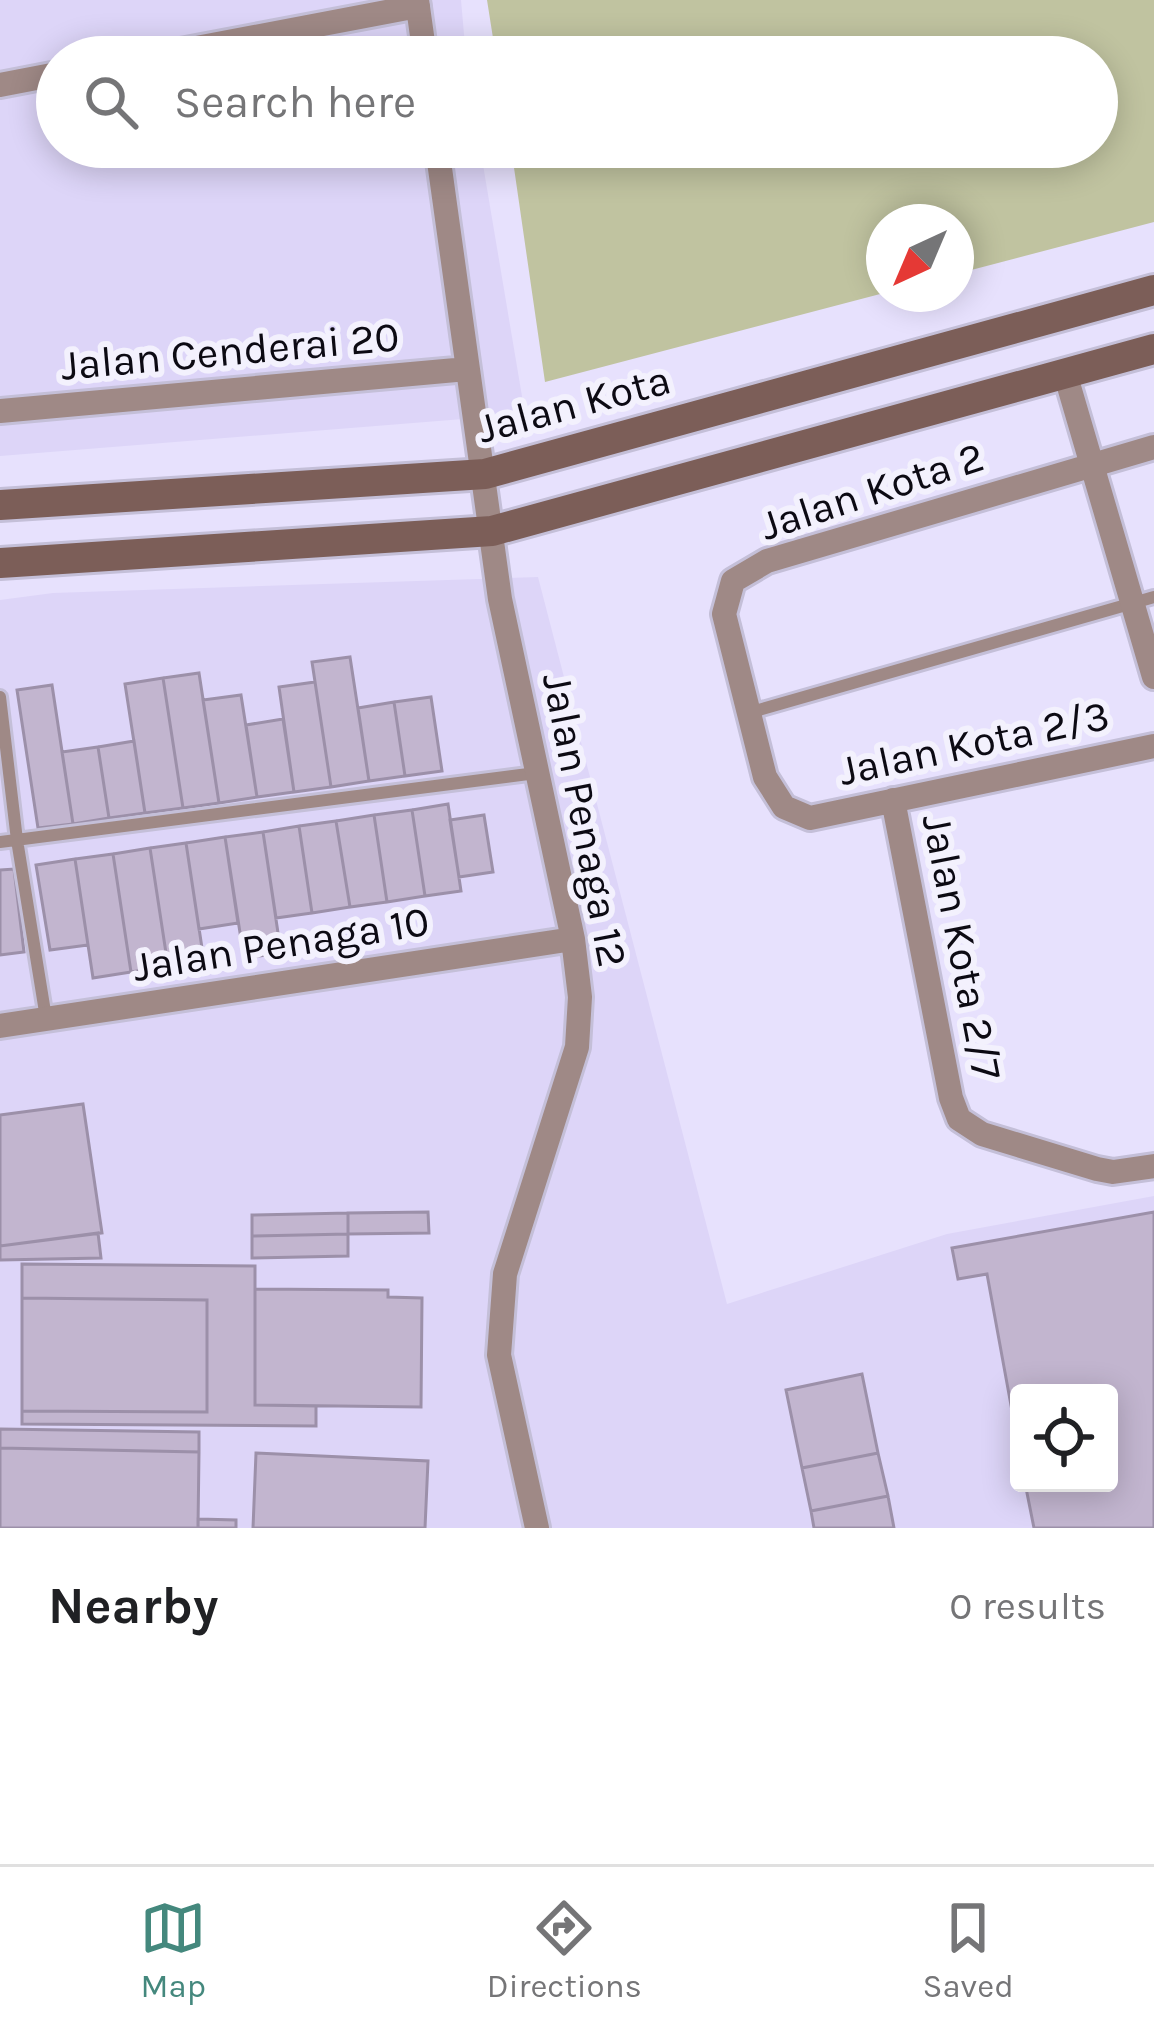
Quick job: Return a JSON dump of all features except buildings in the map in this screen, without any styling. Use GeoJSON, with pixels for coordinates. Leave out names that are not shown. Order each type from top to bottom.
{"type":"FeatureCollection","features":[{"type":"Feature","properties":{"kind":"main road","name":"Jalan Kota"},"geometry":{"type":"LineString","coordinates":[[0,505],[485,474],[1154,290]]}},
{"type":"Feature","properties":{"kind":"main road"},"geometry":{"type":"LineString","coordinates":[[0,563],[492,531],[1154,349]]}},
{"type":"Feature","properties":{"kind":"street"},"geometry":{"type":"LineString","coordinates":[[254,36],[418,3],[422,36]]}},
{"type":"Feature","properties":{"kind":"street"},"geometry":{"type":"LineString","coordinates":[[0,85],[36,78]]}},
{"type":"Feature","properties":{"kind":"street","name":"Jalan Penaga 12"},"geometry":{"type":"LineString","coordinates":[[440,168],[500,599],[573,939],[580,997],[577,1047],[505,1274],[500,1355],[537,1528]]}},
{"type":"Feature","properties":{"kind":"street","name":"Jalan Cenderai 20"},"geometry":{"type":"LineString","coordinates":[[0,411],[467,369]]}},
{"type":"Feature","properties":{"kind":"street"},"geometry":{"type":"LineString","coordinates":[[1065,373],[1143,600],[1154,677]]}},
{"type":"Feature","properties":{"kind":"street","name":"Jalan Kota 2"},"geometry":{"type":"LineString","coordinates":[[810,818],[784,807],[765,777],[724,614],[733,581],[767,561],[1154,447]]}},
{"type":"Feature","properties":{"kind":"street","name":"Jalan Kota 2/3"},"geometry":{"type":"LineString","coordinates":[[810,818],[1154,746]]}},
{"type":"Feature","properties":{"kind":"street","name":"Jalan Kota 2/7"},"geometry":{"type":"LineString","coordinates":[[893,800],[958,1119],[982,1134],[1097,1169],[1113,1172],[1154,1166]]}},
{"type":"Feature","properties":{"kind":"street","name":"Jalan Penaga 10"},"geometry":{"type":"LineString","coordinates":[[0,1026],[573,939]]}},
{"type":"Feature","properties":{"kind":"lane"},"geometry":{"type":"LineString","coordinates":[[748,713],[1143,600]]}},
{"type":"Feature","properties":{"kind":"lane"},"geometry":{"type":"LineString","coordinates":[[0,697],[46,1019]]}},
{"type":"Feature","properties":{"kind":"lane"},"geometry":{"type":"LineString","coordinates":[[0,842],[538,772]]}},
{"type":"Feature","properties":{"kind":"shaded area"},"geometry":{"type":"Polygon","coordinates":[[[0,0],[461,0],[464,36],[36,36],[36,168],[484,168],[525,414],[0,456],[0,0]]]}},
{"type":"Feature","properties":{"kind":"shaded area"},"geometry":{"type":"Polygon","coordinates":[[[538,577],[727,1304],[947,1234],[1154,1196],[1154,1528],[0,1528],[0,600],[53,593],[538,577]]]}},
{"type":"Feature","properties":{"kind":"green space"},"geometry":{"type":"Polygon","coordinates":[[[487,0],[1154,0],[1154,222],[974,269],[974,204],[866,204],[866,298],[545,382],[514,168],[1118,168],[1118,36],[493,36],[487,0]]]}}]}
